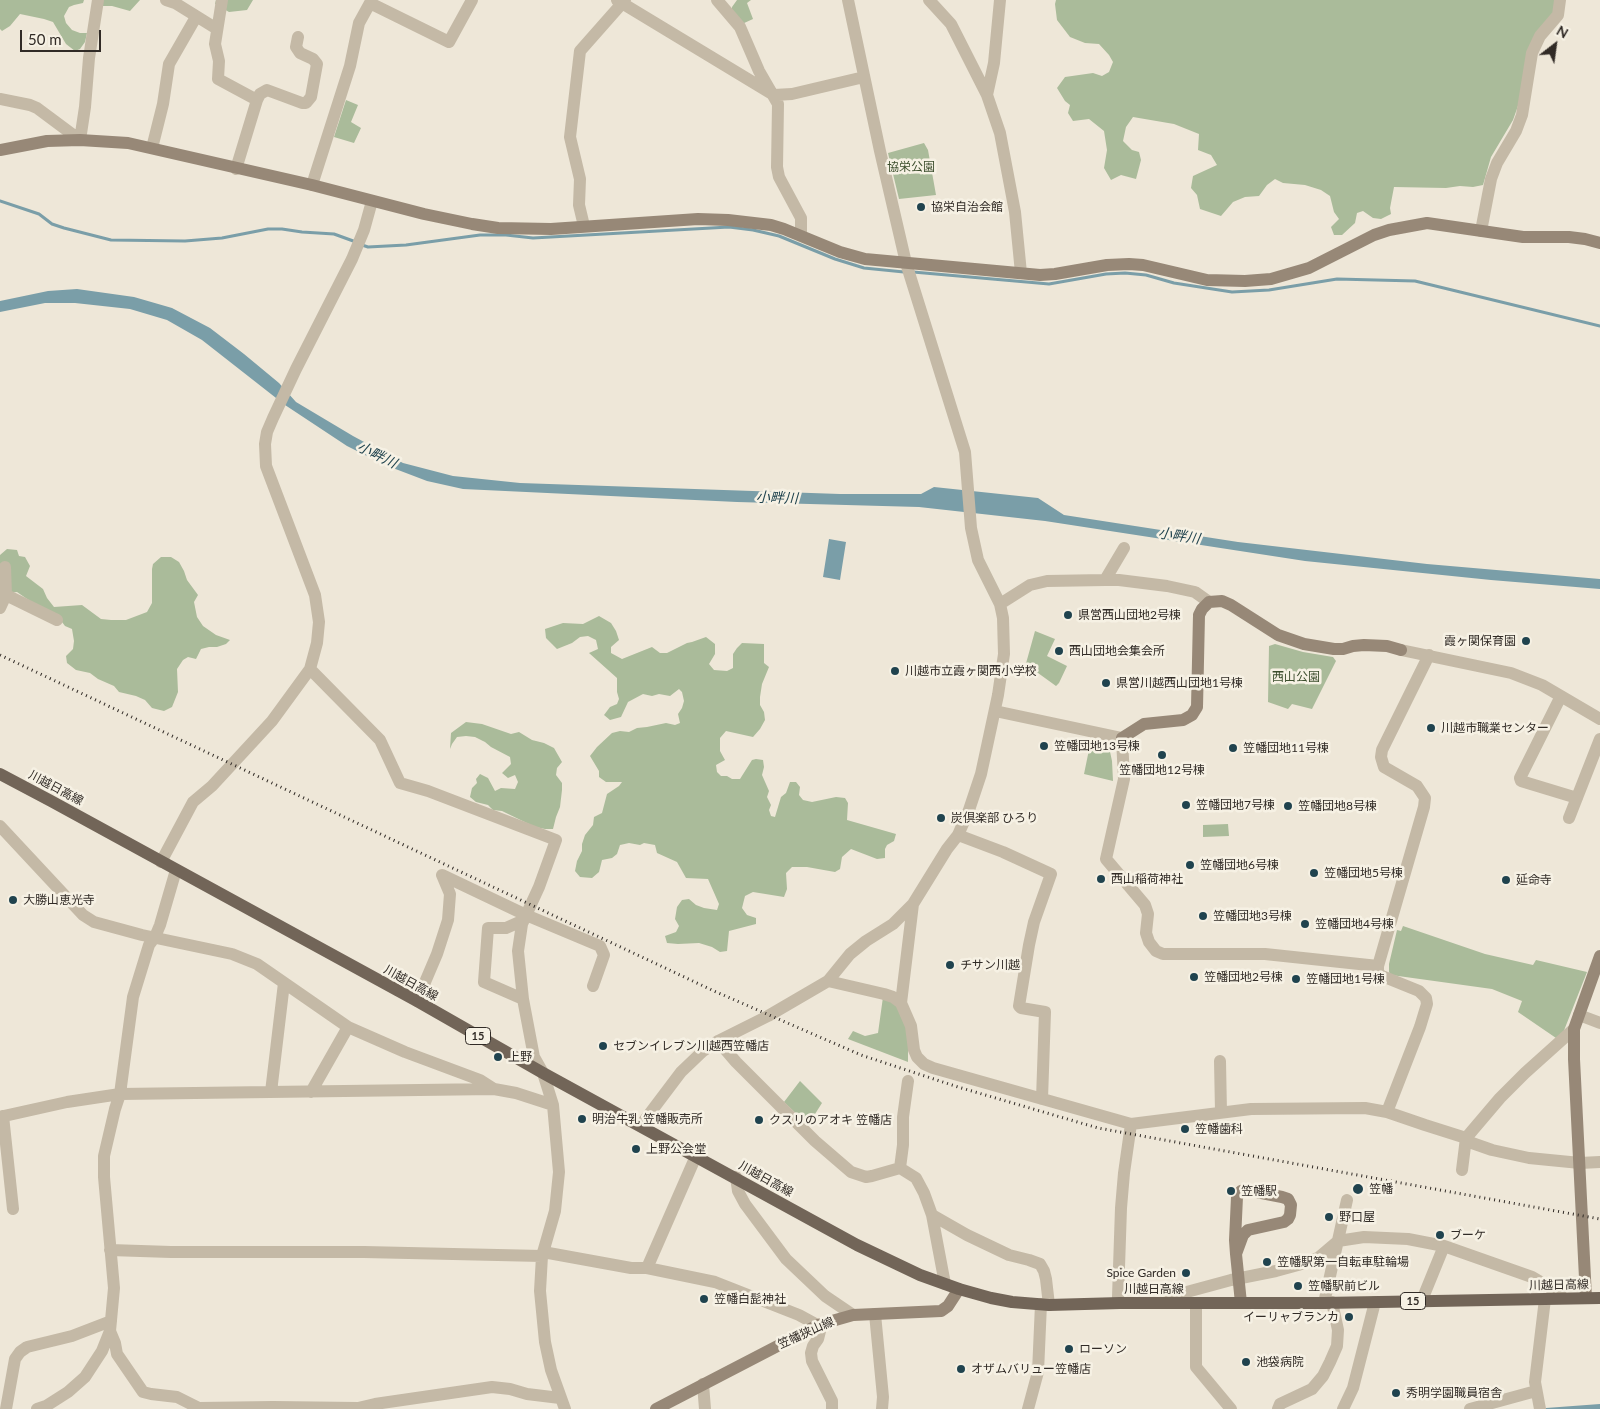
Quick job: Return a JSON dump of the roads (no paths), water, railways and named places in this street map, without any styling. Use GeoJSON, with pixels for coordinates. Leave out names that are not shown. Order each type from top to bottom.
{"type":"FeatureCollection","features":[{"type":"Feature","properties":{"kind":"main road","name":"川越日高線"},"geometry":{"type":"LineString","coordinates":[[0,774],[51,800],[417,1001],[857,1245],[920,1275],[959,1289],[991,1298],[1045,1304],[1328,1303],[1600,1298]]}},
{"type":"Feature","properties":{"kind":"street"},"geometry":{"type":"LineString","coordinates":[[80,140],[89,58],[98,0]]}},
{"type":"Feature","properties":{"kind":"street"},"geometry":{"type":"LineString","coordinates":[[166,0],[217,29]]}},
{"type":"Feature","properties":{"kind":"street"},"geometry":{"type":"LineString","coordinates":[[222,0],[215,44],[219,61],[218,79],[257,100]]}},
{"type":"Feature","properties":{"kind":"street"},"geometry":{"type":"LineString","coordinates":[[312,185],[350,66],[359,23],[370,3],[449,42],[472,0]]}},
{"type":"Feature","properties":{"kind":"street"},"geometry":{"type":"LineString","coordinates":[[641,1125],[681,1072],[703,1051],[828,981],[850,954],[866,941],[893,924],[913,904],[947,849],[958,836],[977,789],[995,711],[1004,654],[1004,632],[1000,604],[978,560],[971,526],[965,452],[906,263],[848,0]]}},
{"type":"Feature","properties":{"kind":"street"},"geometry":{"type":"LineString","coordinates":[[929,0],[951,24],[987,95],[1000,133],[1014,212],[1021,273]]}},
{"type":"Feature","properties":{"kind":"street"},"geometry":{"type":"LineString","coordinates":[[987,95],[994,63],[1000,0]]}},
{"type":"Feature","properties":{"kind":"street"},"geometry":{"type":"LineString","coordinates":[[1481,231],[1496,163],[1516,131],[1522,116],[1532,53],[1540,36],[1558,15],[1560,0]]}},
{"type":"Feature","properties":{"kind":"street"},"geometry":{"type":"LineString","coordinates":[[584,226],[579,205],[580,180],[570,137],[580,52],[621,1],[774,95],[792,94],[864,77]]}},
{"type":"Feature","properties":{"kind":"street"},"geometry":{"type":"LineString","coordinates":[[725,3],[740,27],[759,72],[778,104],[777,167],[779,177],[801,218],[802,235]]}},
{"type":"Feature","properties":{"kind":"street"},"geometry":{"type":"LineString","coordinates":[[152,148],[163,104],[169,64],[196,17]]}},
{"type":"Feature","properties":{"kind":"street"},"geometry":{"type":"LineString","coordinates":[[236,169],[260,94],[267,90],[302,103],[308,101],[314,86],[317,64],[313,59],[300,53],[296,47],[298,37]]}},
{"type":"Feature","properties":{"kind":"street"},"geometry":{"type":"LineString","coordinates":[[0,99],[37,108],[80,140]]}},
{"type":"Feature","properties":{"kind":"street"},"geometry":{"type":"LineString","coordinates":[[0,150],[47,141],[80,140],[128,144],[312,185],[424,214],[498,228],[551,229],[698,219],[728,220],[771,226],[802,235],[840,252],[865,259],[1040,275],[1108,265],[1129,264],[1150,266],[1207,280],[1271,279],[1309,268],[1360,242],[1389,230],[1427,223],[1523,237],[1585,238],[1600,243]]}},
{"type":"Feature","properties":{"kind":"street"},"geometry":{"type":"LineString","coordinates":[[161,862],[193,802],[212,786],[272,721],[310,669],[317,643],[319,622],[315,595],[266,466],[265,444],[272,418],[352,259],[364,230],[372,201]]}},
{"type":"Feature","properties":{"kind":"street"},"geometry":{"type":"LineString","coordinates":[[1105,580],[1124,548]]}},
{"type":"Feature","properties":{"kind":"street"},"geometry":{"type":"LineString","coordinates":[[0,608],[6,595],[5,567]]}},
{"type":"Feature","properties":{"kind":"street"},"geometry":{"type":"LineString","coordinates":[[1000,604],[1030,586],[1048,581],[1118,580],[1167,586],[1195,592],[1209,602],[1222,601],[1278,635],[1294,641],[1334,649],[1364,645],[1387,646],[1511,673],[1542,685],[1600,719]]}},
{"type":"Feature","properties":{"kind":"street"},"geometry":{"type":"LineString","coordinates":[[6,595],[57,620]]}},
{"type":"Feature","properties":{"kind":"street"},"geometry":{"type":"LineString","coordinates":[[995,711],[1122,738],[1144,724],[1188,718],[1194,712],[1197,700],[1199,615],[1209,602]]}},
{"type":"Feature","properties":{"kind":"street"},"geometry":{"type":"LineString","coordinates":[[1387,1112],[1427,1004],[1426,998],[1419,991],[1378,973],[1378,966],[1425,798],[1417,786],[1384,767],[1381,762],[1382,750],[1429,655]]}},
{"type":"Feature","properties":{"kind":"street"},"geometry":{"type":"LineString","coordinates":[[310,669],[380,740],[400,783],[428,791],[556,840],[540,887],[525,918],[518,951],[523,999],[534,1057],[543,1072],[553,1105],[559,1172],[555,1210],[543,1254],[540,1291],[545,1342],[551,1370],[562,1404]]}},
{"type":"Feature","properties":{"kind":"street"},"geometry":{"type":"LineString","coordinates":[[1561,696],[1520,778],[1521,781],[1577,798]]}},
{"type":"Feature","properties":{"kind":"street"},"geometry":{"type":"LineString","coordinates":[[1122,738],[1124,780],[1106,859],[1145,905],[1148,914],[1146,933],[1149,942],[1156,951],[1163,954],[1265,954],[1378,966]]}},
{"type":"Feature","properties":{"kind":"street"},"geometry":{"type":"LineString","coordinates":[[1569,818],[1600,739]]}},
{"type":"Feature","properties":{"kind":"street"},"geometry":{"type":"LineString","coordinates":[[0,826],[83,915],[94,922],[142,936],[155,937],[232,954],[258,964],[348,1027],[405,1052],[480,1080],[494,1089]]}},
{"type":"Feature","properties":{"kind":"street"},"geometry":{"type":"LineString","coordinates":[[958,836],[1004,852],[1051,874],[1034,922],[1019,1006],[1021,1008],[1046,1006],[1042,1099]]}},
{"type":"Feature","properties":{"kind":"street"},"geometry":{"type":"LineString","coordinates":[[37,1409],[46,1406],[68,1392],[85,1376],[102,1350],[111,1326],[114,1288],[104,1176],[104,1156],[120,1094],[133,997],[149,945],[160,925],[176,870]]}},
{"type":"Feature","properties":{"kind":"street"},"geometry":{"type":"LineString","coordinates":[[417,1001],[437,954],[448,920],[450,894],[442,875],[525,918],[600,946],[604,955],[593,986]]}},
{"type":"Feature","properties":{"kind":"street"},"geometry":{"type":"LineString","coordinates":[[901,1003],[913,904]]}},
{"type":"Feature","properties":{"kind":"street"},"geometry":{"type":"LineString","coordinates":[[523,999],[484,982],[488,928],[506,928],[525,918]]}},
{"type":"Feature","properties":{"kind":"street"},"geometry":{"type":"LineString","coordinates":[[1586,1298],[1574,1029],[1600,956]]}},
{"type":"Feature","properties":{"kind":"street"},"geometry":{"type":"LineString","coordinates":[[828,981],[884,994],[893,997],[901,1003],[911,1026],[914,1050],[917,1057],[924,1064],[1131,1124],[1251,1109],[1365,1108],[1387,1112],[1466,1138],[1472,1143],[1492,1150],[1529,1158],[1580,1163],[1600,1162]]}},
{"type":"Feature","properties":{"kind":"street"},"geometry":{"type":"LineString","coordinates":[[271,1092],[284,983]]}},
{"type":"Feature","properties":{"kind":"street"},"geometry":{"type":"LineString","coordinates":[[1579,1015],[1600,1022]]}},
{"type":"Feature","properties":{"kind":"street"},"geometry":{"type":"LineString","coordinates":[[311,1092],[348,1027]]}},
{"type":"Feature","properties":{"kind":"street"},"geometry":{"type":"LineString","coordinates":[[1462,1170],[1466,1138],[1514,1084],[1574,1029]]}},
{"type":"Feature","properties":{"kind":"street"},"geometry":{"type":"LineString","coordinates":[[718,1041],[736,1062],[815,1141],[851,1172],[866,1177],[900,1168],[916,1178],[932,1215],[945,1284]]}},
{"type":"Feature","properties":{"kind":"street"},"geometry":{"type":"LineString","coordinates":[[1220,1061],[1221,1112]]}},
{"type":"Feature","properties":{"kind":"street"},"geometry":{"type":"LineString","coordinates":[[900,1168],[903,1145],[903,1117],[908,1081]]}},
{"type":"Feature","properties":{"kind":"street"},"geometry":{"type":"LineString","coordinates":[[13,1209],[2,1117],[67,1102],[120,1094],[494,1089],[516,1092],[553,1105]]}},
{"type":"Feature","properties":{"kind":"street"},"geometry":{"type":"LineString","coordinates":[[1120,1303],[1118,1297],[1121,1208],[1131,1124]]}},
{"type":"Feature","properties":{"kind":"street"},"geometry":{"type":"LineString","coordinates":[[647,1268],[696,1156]]}},
{"type":"Feature","properties":{"kind":"street"},"geometry":{"type":"LineString","coordinates":[[736,1177],[738,1191],[745,1204],[786,1259],[825,1296],[853,1315]]}},
{"type":"Feature","properties":{"kind":"street"},"geometry":{"type":"LineString","coordinates":[[1236,1254],[1243,1235],[1248,1230],[1284,1222],[1288,1219],[1291,1205],[1288,1199],[1282,1196],[1246,1190],[1241,1191],[1237,1197],[1235,1217],[1236,1254],[1240,1303]]}},
{"type":"Feature","properties":{"kind":"street"},"geometry":{"type":"LineString","coordinates":[[1278,1409],[1280,1404],[1312,1389],[1323,1376],[1337,1346],[1338,1330],[1328,1303],[1347,1200]]}},
{"type":"Feature","properties":{"kind":"street"},"geometry":{"type":"LineString","coordinates":[[932,1215],[966,1235],[1009,1256],[1040,1264],[1046,1279],[1045,1304],[1038,1372],[1028,1409]]}},
{"type":"Feature","properties":{"kind":"street"},"geometry":{"type":"LineString","coordinates":[[1166,1303],[1183,1293],[1238,1278],[1276,1271],[1318,1258],[1338,1241],[1364,1236],[1408,1239],[1444,1246],[1532,1278],[1565,1298]]}},
{"type":"Feature","properties":{"kind":"street"},"geometry":{"type":"LineString","coordinates":[[1422,1300],[1444,1246]]}},
{"type":"Feature","properties":{"kind":"street"},"geometry":{"type":"LineString","coordinates":[[110,1250],[543,1254],[631,1268],[647,1268],[715,1282],[780,1306],[821,1327],[818,1339],[811,1353],[812,1361],[832,1401],[832,1409]]}},
{"type":"Feature","properties":{"kind":"street","name":"笠幡狭山線"},"geometry":{"type":"LineString","coordinates":[[656,1409],[818,1325],[853,1315],[941,1311],[948,1306],[959,1289]]}},
{"type":"Feature","properties":{"kind":"street"},"geometry":{"type":"LineString","coordinates":[[1540,1409],[1535,1382],[1545,1299]]}},
{"type":"Feature","properties":{"kind":"street"},"geometry":{"type":"LineString","coordinates":[[1343,1409],[1353,1388],[1375,1302]]}},
{"type":"Feature","properties":{"kind":"street"},"geometry":{"type":"LineString","coordinates":[[1196,1303],[1196,1367],[1231,1409]]}},
{"type":"Feature","properties":{"kind":"street"},"geometry":{"type":"LineString","coordinates":[[875,1314],[883,1396],[882,1409]]}},
{"type":"Feature","properties":{"kind":"street"},"geometry":{"type":"LineString","coordinates":[[111,1326],[117,1354],[143,1392],[177,1397],[199,1408],[358,1408],[492,1387],[510,1389],[562,1404]]}},
{"type":"Feature","properties":{"kind":"street"},"geometry":{"type":"LineString","coordinates":[[6,1409],[15,1359],[20,1352],[27,1347],[111,1326]]}},
{"type":"Feature","properties":{"kind":"street"},"geometry":{"type":"LineString","coordinates":[[703,1384],[705,1409]]}},
{"type":"Feature","properties":{"kind":"street"},"geometry":{"type":"LineString","coordinates":[[1470,1409],[1536,1391]]}},
{"type":"Feature","properties":{"kind":"water","name":"小畔川"},"geometry":{"type":"Polygon","coordinates":[[[77,289],[134,297],[172,308],[210,328],[279,383],[296,402],[403,463],[453,476],[520,483],[840,494],[921,494],[934,487],[1038,498],[1064,515],[1238,542],[1427,564],[1600,579],[1600,589],[1305,561],[1045,521],[919,507],[737,502],[463,489],[427,481],[385,465],[347,446],[285,405],[202,340],[167,320],[130,309],[75,303],[45,303],[0,312],[0,301],[48,291],[77,289]]]}},
{"type":"Feature","properties":{"kind":"water"},"geometry":{"type":"Polygon","coordinates":[[[829,539],[846,542],[840,580],[823,577],[829,539]]]}},
{"type":"Feature","properties":{"kind":"water"},"geometry":{"type":"Polygon","coordinates":[[[1600,1404],[1600,1409],[1540,1409],[1546,1408],[1600,1404]]]}},
{"type":"Feature","properties":{"kind":"waterway"},"geometry":{"type":"LineString","coordinates":[[0,201],[39,214],[52,224],[111,240],[185,241],[222,238],[268,229],[282,229],[334,234],[356,242]]}},
{"type":"Feature","properties":{"kind":"waterway"},"geometry":{"type":"LineString","coordinates":[[362,245],[368,247],[406,245],[480,235],[533,238],[729,227],[779,236],[835,259],[864,268],[904,272]]}},
{"type":"Feature","properties":{"kind":"waterway"},"geometry":{"type":"LineString","coordinates":[[913,272],[1049,284],[1106,274],[1125,273],[1146,275],[1174,283],[1232,292],[1269,290],[1337,279],[1415,281],[1600,326]]}},
{"type":"Feature","properties":{"kind":"railway"},"geometry":{"type":"LineString","coordinates":[[0,655],[714,991],[861,1055],[958,1087],[1098,1128],[1600,1219]]}},
{"type":"Feature","properties":{"kind":"place","name":"協栄自治会館"},"geometry":{"type":"Point","coordinates":[921,207]}},
{"type":"Feature","properties":{"kind":"place","name":"県営西山団地2号棟"},"geometry":{"type":"Point","coordinates":[1068,615]}},
{"type":"Feature","properties":{"kind":"place","name":"霞ヶ関保育園"},"geometry":{"type":"Point","coordinates":[1526,641]}},
{"type":"Feature","properties":{"kind":"place","name":"西山団地会集会所"},"geometry":{"type":"Point","coordinates":[1059,651]}},
{"type":"Feature","properties":{"kind":"place","name":"川越市立霞ヶ関西小学校"},"geometry":{"type":"Point","coordinates":[895,671]}},
{"type":"Feature","properties":{"kind":"place","name":"県営川越西山団地1号棟"},"geometry":{"type":"Point","coordinates":[1106,683]}},
{"type":"Feature","properties":{"kind":"place","name":"川越市職業センター"},"geometry":{"type":"Point","coordinates":[1431,728]}},
{"type":"Feature","properties":{"kind":"place","name":"笠幡団地13号棟"},"geometry":{"type":"Point","coordinates":[1044,746]}},
{"type":"Feature","properties":{"kind":"place","name":"笠幡団地11号棟"},"geometry":{"type":"Point","coordinates":[1233,748]}},
{"type":"Feature","properties":{"kind":"place","name":"笠幡団地12号棟"},"geometry":{"type":"Point","coordinates":[1162,755]}},
{"type":"Feature","properties":{"kind":"place","name":"笠幡団地7号棟"},"geometry":{"type":"Point","coordinates":[1186,805]}},
{"type":"Feature","properties":{"kind":"place","name":"笠幡団地8号棟"},"geometry":{"type":"Point","coordinates":[1288,806]}},
{"type":"Feature","properties":{"kind":"place","name":"炭倶楽部 ひろり"},"geometry":{"type":"Point","coordinates":[941,818]}},
{"type":"Feature","properties":{"kind":"place","name":"笠幡団地6号棟"},"geometry":{"type":"Point","coordinates":[1190,865]}},
{"type":"Feature","properties":{"kind":"place","name":"笠幡団地5号棟"},"geometry":{"type":"Point","coordinates":[1314,873]}},
{"type":"Feature","properties":{"kind":"place","name":"西山稲荷神社"},"geometry":{"type":"Point","coordinates":[1101,879]}},
{"type":"Feature","properties":{"kind":"place","name":"延命寺"},"geometry":{"type":"Point","coordinates":[1506,880]}},
{"type":"Feature","properties":{"kind":"place","name":"大勝山恵光寺"},"geometry":{"type":"Point","coordinates":[13,900]}},
{"type":"Feature","properties":{"kind":"place","name":"笠幡団地3号棟"},"geometry":{"type":"Point","coordinates":[1203,916]}},
{"type":"Feature","properties":{"kind":"place","name":"笠幡団地4号棟"},"geometry":{"type":"Point","coordinates":[1305,924]}},
{"type":"Feature","properties":{"kind":"place","name":"チサン川越"},"geometry":{"type":"Point","coordinates":[950,965]}},
{"type":"Feature","properties":{"kind":"place","name":"笠幡団地2号棟"},"geometry":{"type":"Point","coordinates":[1194,977]}},
{"type":"Feature","properties":{"kind":"place","name":"笠幡団地1号棟"},"geometry":{"type":"Point","coordinates":[1296,979]}},
{"type":"Feature","properties":{"kind":"place","name":"セブンイレブン川越西笠幡店"},"geometry":{"type":"Point","coordinates":[603,1046]}},
{"type":"Feature","properties":{"kind":"place","name":"上野"},"geometry":{"type":"Point","coordinates":[498,1057]}},
{"type":"Feature","properties":{"kind":"place","name":"明治牛乳 笠幡販売所"},"geometry":{"type":"Point","coordinates":[582,1119]}},
{"type":"Feature","properties":{"kind":"place","name":"クスリのアオキ 笠幡店"},"geometry":{"type":"Point","coordinates":[759,1120]}},
{"type":"Feature","properties":{"kind":"place","name":"笠幡歯科"},"geometry":{"type":"Point","coordinates":[1185,1129]}},
{"type":"Feature","properties":{"kind":"place","name":"上野公会堂"},"geometry":{"type":"Point","coordinates":[636,1149]}},
{"type":"Feature","properties":{"kind":"place","name":"笠幡"},"geometry":{"type":"Point","coordinates":[1358,1189]}},
{"type":"Feature","properties":{"kind":"place","name":"笠幡駅"},"geometry":{"type":"Point","coordinates":[1231,1191]}},
{"type":"Feature","properties":{"kind":"place","name":"野口屋"},"geometry":{"type":"Point","coordinates":[1329,1217]}},
{"type":"Feature","properties":{"kind":"place","name":"ブーケ"},"geometry":{"type":"Point","coordinates":[1440,1235]}},
{"type":"Feature","properties":{"kind":"place","name":"笠幡駅第一自転車駐輪場"},"geometry":{"type":"Point","coordinates":[1267,1262]}},
{"type":"Feature","properties":{"kind":"place","name":"Spice Garden"},"geometry":{"type":"Point","coordinates":[1186,1273]}},
{"type":"Feature","properties":{"kind":"place","name":"笠幡駅前ビル"},"geometry":{"type":"Point","coordinates":[1298,1286]}},
{"type":"Feature","properties":{"kind":"place","name":"笠幡白髭神社"},"geometry":{"type":"Point","coordinates":[704,1299]}},
{"type":"Feature","properties":{"kind":"place","name":"イーリャブランカ"},"geometry":{"type":"Point","coordinates":[1349,1317]}},
{"type":"Feature","properties":{"kind":"place","name":"ローソン"},"geometry":{"type":"Point","coordinates":[1069,1349]}},
{"type":"Feature","properties":{"kind":"place","name":"池袋病院"},"geometry":{"type":"Point","coordinates":[1246,1362]}},
{"type":"Feature","properties":{"kind":"place","name":"オザムバリュー笠幡店"},"geometry":{"type":"Point","coordinates":[961,1369]}},
{"type":"Feature","properties":{"kind":"place","name":"秀明学園職員宿舎"},"geometry":{"type":"Point","coordinates":[1396,1393]}},
{"type":"Feature","properties":{"kind":"park label","name":"協栄公園"},"geometry":{"type":"Point","coordinates":[911,167]}},
{"type":"Feature","properties":{"kind":"park label","name":"西山公園"},"geometry":{"type":"Point","coordinates":[1296,677]}}]}
